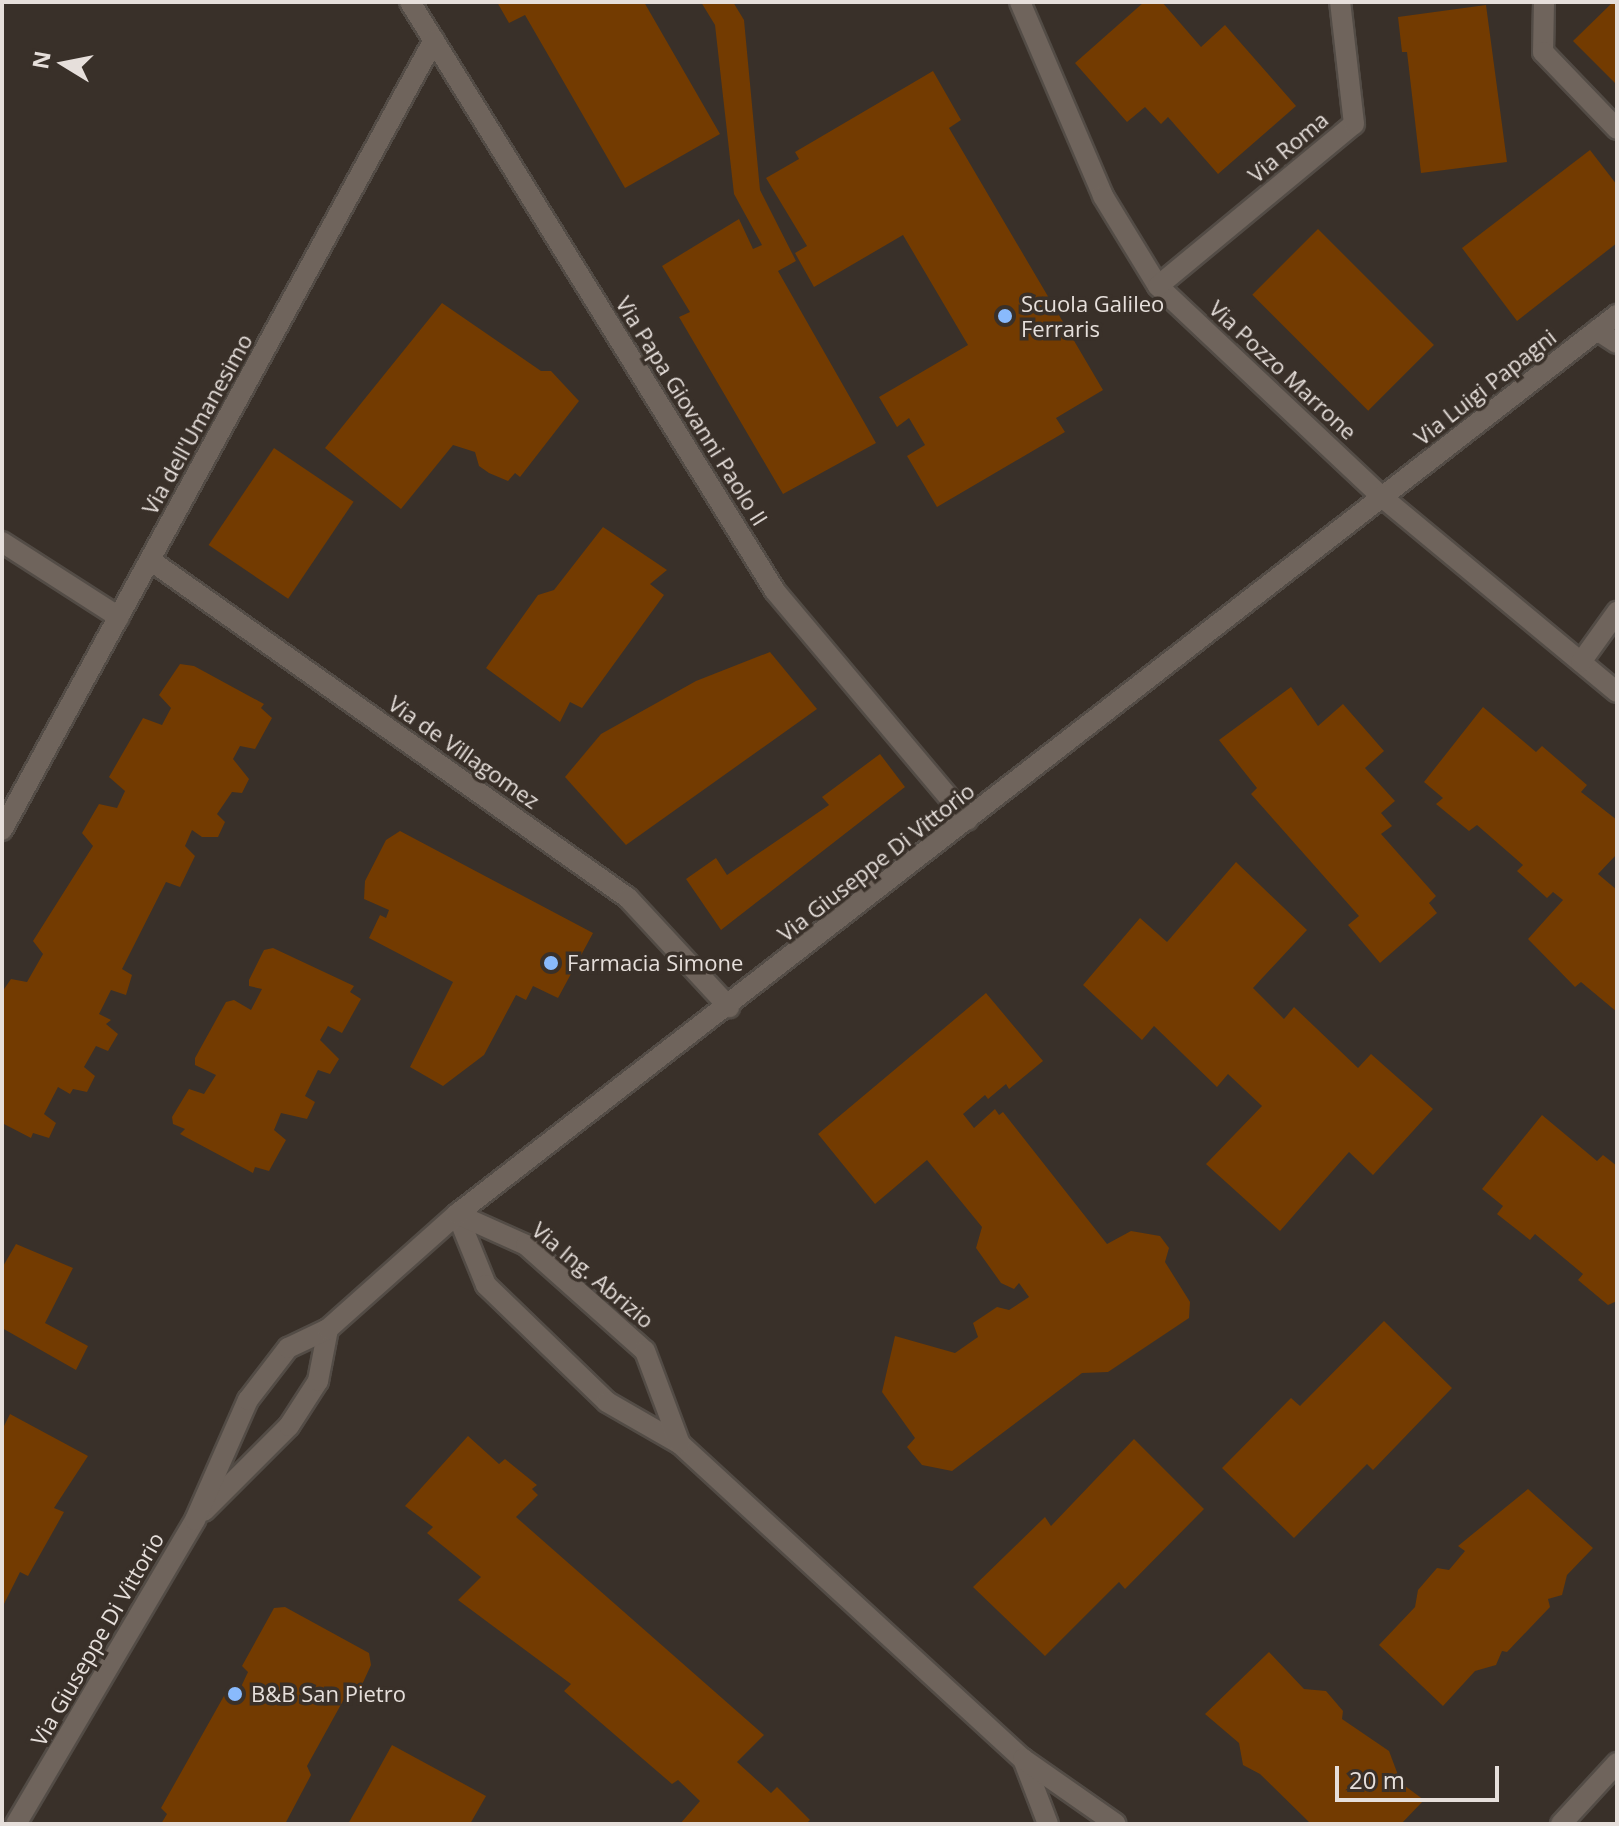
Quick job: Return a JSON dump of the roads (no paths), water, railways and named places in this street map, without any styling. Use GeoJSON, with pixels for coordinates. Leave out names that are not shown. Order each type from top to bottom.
{"type":"FeatureCollection","features":[{"type":"Feature","properties":{"kind":"street","name":"Via Papa Giovanni Paolo II"},"geometry":{"type":"LineString","coordinates":[[410,2],[775,591],[968,820]]}},
{"type":"Feature","properties":{"kind":"street","name":"Via Pozzo Marrone"},"geometry":{"type":"LineString","coordinates":[[1020,2],[1103,196],[1158,286],[1382,497],[1617,692]]}},
{"type":"Feature","properties":{"kind":"street","name":"Via Roma"},"geometry":{"type":"LineString","coordinates":[[1158,286],[1354,124],[1340,2]]}},
{"type":"Feature","properties":{"kind":"street"},"geometry":{"type":"LineString","coordinates":[[1544,2],[1543,52],[1617,129]]}},
{"type":"Feature","properties":{"kind":"street","name":"Via dell'Umanesimo"},"geometry":{"type":"LineString","coordinates":[[2,830],[434,40]]}},
{"type":"Feature","properties":{"kind":"street","name":"Via Luigi Papagni"},"geometry":{"type":"LineString","coordinates":[[1382,497],[1617,315]]}},
{"type":"Feature","properties":{"kind":"street"},"geometry":{"type":"LineString","coordinates":[[1597,330],[1617,343]]}},
{"type":"Feature","properties":{"kind":"street","name":"Via Giuseppe Di Vittorio"},"geometry":{"type":"LineString","coordinates":[[16,1824],[195,1520],[248,1400],[288,1348],[328,1329],[457,1214],[729,1007],[1382,497]]}},
{"type":"Feature","properties":{"kind":"street"},"geometry":{"type":"LineString","coordinates":[[2,542],[119,617]]}},
{"type":"Feature","properties":{"kind":"street","name":"Via de Villagomez"},"geometry":{"type":"LineString","coordinates":[[150,560],[628,898],[729,1007]]}},
{"type":"Feature","properties":{"kind":"street"},"geometry":{"type":"LineString","coordinates":[[1581,662],[1617,612]]}},
{"type":"Feature","properties":{"kind":"street","name":"Via Ing. Abrizio"},"geometry":{"type":"LineString","coordinates":[[457,1214],[526,1245],[645,1351],[680,1444]]}},
{"type":"Feature","properties":{"kind":"street","name":"Via Ing. Abrizio"},"geometry":{"type":"LineString","coordinates":[[457,1214],[486,1285],[607,1402],[680,1444],[1023,1759],[1116,1824]]}},
{"type":"Feature","properties":{"kind":"street","name":"Via Giuseppe Di Vittorio"},"geometry":{"type":"LineString","coordinates":[[195,1520],[289,1426],[318,1381],[328,1329]]}},
{"type":"Feature","properties":{"kind":"street","name":"Via Ing. Abrizio"},"geometry":{"type":"LineString","coordinates":[[1023,1759],[1048,1824]]}},
{"type":"Feature","properties":{"kind":"street"},"geometry":{"type":"LineString","coordinates":[[1561,1824],[1617,1763]]}},
{"type":"Feature","properties":{"kind":"place","name":"Scuola Galileo Ferraris"},"geometry":{"type":"Point","coordinates":[1005,316]}},
{"type":"Feature","properties":{"kind":"place","name":"Farmacia Simone"},"geometry":{"type":"Point","coordinates":[551,963]}},
{"type":"Feature","properties":{"kind":"place","name":"B&B San Pietro"},"geometry":{"type":"Point","coordinates":[235,1694]}}]}
